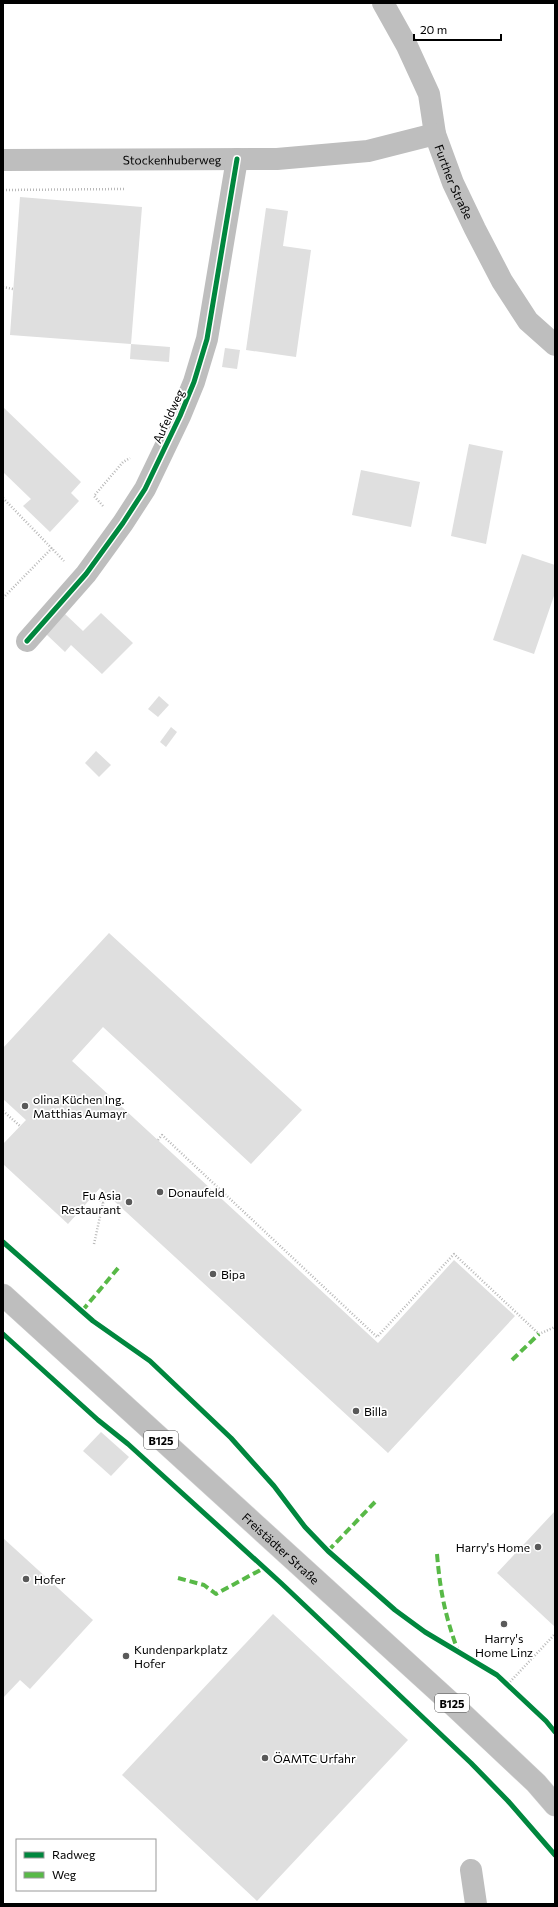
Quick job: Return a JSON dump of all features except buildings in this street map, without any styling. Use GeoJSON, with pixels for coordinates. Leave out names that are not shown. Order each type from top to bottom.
{"type":"FeatureCollection","features":[{"type":"Feature","properties":{"kind":"street","name":"Further Straße"},"geometry":{"type":"LineString","coordinates":[[383,3],[407,46],[429,94],[435,134],[453,183],[502,281],[528,321],[555,345]]}},
{"type":"Feature","properties":{"kind":"street","name":"Stockenhuberweg"},"geometry":{"type":"LineString","coordinates":[[3,160],[237,160],[291,158],[368,151],[435,134]]}},
{"type":"Feature","properties":{"kind":"street","name":"Aufeldweg"},"geometry":{"type":"LineString","coordinates":[[27,641],[86,574],[123,523],[145,489],[183,409],[194,382],[207,338],[237,160]]}},
{"type":"Feature","properties":{"kind":"street","name":"Freistädter Straße"},"geometry":{"type":"LineString","coordinates":[[3,1295],[451,1703],[536,1783],[555,1805]]}},
{"type":"Feature","properties":{"kind":"street"},"geometry":{"type":"LineString","coordinates":[[470,1870],[476,1904]]}},
{"type":"Feature","properties":{"kind":"path"},"geometry":{"type":"LineString","coordinates":[[3,190],[124,189]]}},
{"type":"Feature","properties":{"kind":"path"},"geometry":{"type":"LineString","coordinates":[[3,287],[13,289]]}},
{"type":"Feature","properties":{"kind":"path"},"geometry":{"type":"LineString","coordinates":[[107,511],[94,496],[123,462],[135,454]]}},
{"type":"Feature","properties":{"kind":"path"},"geometry":{"type":"LineString","coordinates":[[3,498],[66,563]]}},
{"type":"Feature","properties":{"kind":"path"},"geometry":{"type":"LineString","coordinates":[[3,598],[52,548]]}},
{"type":"Feature","properties":{"kind":"path"},"geometry":{"type":"LineString","coordinates":[[3,1111],[20,1126]]}},
{"type":"Feature","properties":{"kind":"path"},"geometry":{"type":"LineString","coordinates":[[158,1140],[162,1135],[377,1337],[454,1254],[539,1334],[555,1327]]}},
{"type":"Feature","properties":{"kind":"path"},"geometry":{"type":"LineString","coordinates":[[94,1195],[103,1204]]}},
{"type":"Feature","properties":{"kind":"path"},"geometry":{"type":"LineString","coordinates":[[94,1244],[103,1204],[109,1196]]}},
{"type":"Feature","properties":{"kind":"path"},"geometry":{"type":"LineString","coordinates":[[508,1684],[555,1634]]}},
{"type":"Feature","properties":{"kind":"marked path"},"geometry":{"type":"LineString","coordinates":[[82,1311],[119,1267]]}},
{"type":"Feature","properties":{"kind":"marked path"},"geometry":{"type":"LineString","coordinates":[[512,1360],[539,1334]]}},
{"type":"Feature","properties":{"kind":"marked path"},"geometry":{"type":"LineString","coordinates":[[328,1551],[375,1502]]}},
{"type":"Feature","properties":{"kind":"marked path"},"geometry":{"type":"LineString","coordinates":[[437,1554],[444,1603],[458,1651]]}},
{"type":"Feature","properties":{"kind":"marked path"},"geometry":{"type":"LineString","coordinates":[[178,1578],[204,1585],[216,1594],[264,1568]]}},
{"type":"Feature","properties":{"kind":"cycle path"},"geometry":{"type":"LineString","coordinates":[[27,641],[86,574],[123,523],[145,489],[180,416],[194,382],[207,339],[237,159]]}},
{"type":"Feature","properties":{"kind":"cycle path"},"geometry":{"type":"LineString","coordinates":[[3,1242],[93,1321],[150,1361],[231,1438],[274,1486],[305,1527],[328,1551],[395,1610],[425,1632],[497,1675],[546,1721],[555,1732]]}},
{"type":"Feature","properties":{"kind":"cycle path"},"geometry":{"type":"LineString","coordinates":[[3,1334],[98,1420],[128,1444],[281,1583],[471,1763],[508,1801],[555,1855]]}},
{"type":"Feature","properties":{"kind":"place","name":"olina Küchen Ing. Matthias Aumayr"},"geometry":{"type":"Point","coordinates":[25,1106]}},
{"type":"Feature","properties":{"kind":"place","name":"Donaufeld"},"geometry":{"type":"Point","coordinates":[160,1192]}},
{"type":"Feature","properties":{"kind":"place","name":"Fu Asia Restaurant"},"geometry":{"type":"Point","coordinates":[129,1202]}},
{"type":"Feature","properties":{"kind":"place","name":"Bipa"},"geometry":{"type":"Point","coordinates":[213,1274]}},
{"type":"Feature","properties":{"kind":"place","name":"Billa"},"geometry":{"type":"Point","coordinates":[356,1411]}},
{"type":"Feature","properties":{"kind":"place","name":"Harry's Home"},"geometry":{"type":"Point","coordinates":[538,1547]}},
{"type":"Feature","properties":{"kind":"place","name":"Hofer"},"geometry":{"type":"Point","coordinates":[26,1579]}},
{"type":"Feature","properties":{"kind":"place","name":"Harry's Home Linz"},"geometry":{"type":"Point","coordinates":[504,1624]}},
{"type":"Feature","properties":{"kind":"place","name":"Kundenparkplatz Hofer"},"geometry":{"type":"Point","coordinates":[126,1656]}},
{"type":"Feature","properties":{"kind":"place","name":"ÖAMTC Urfahr"},"geometry":{"type":"Point","coordinates":[265,1758]}}]}
